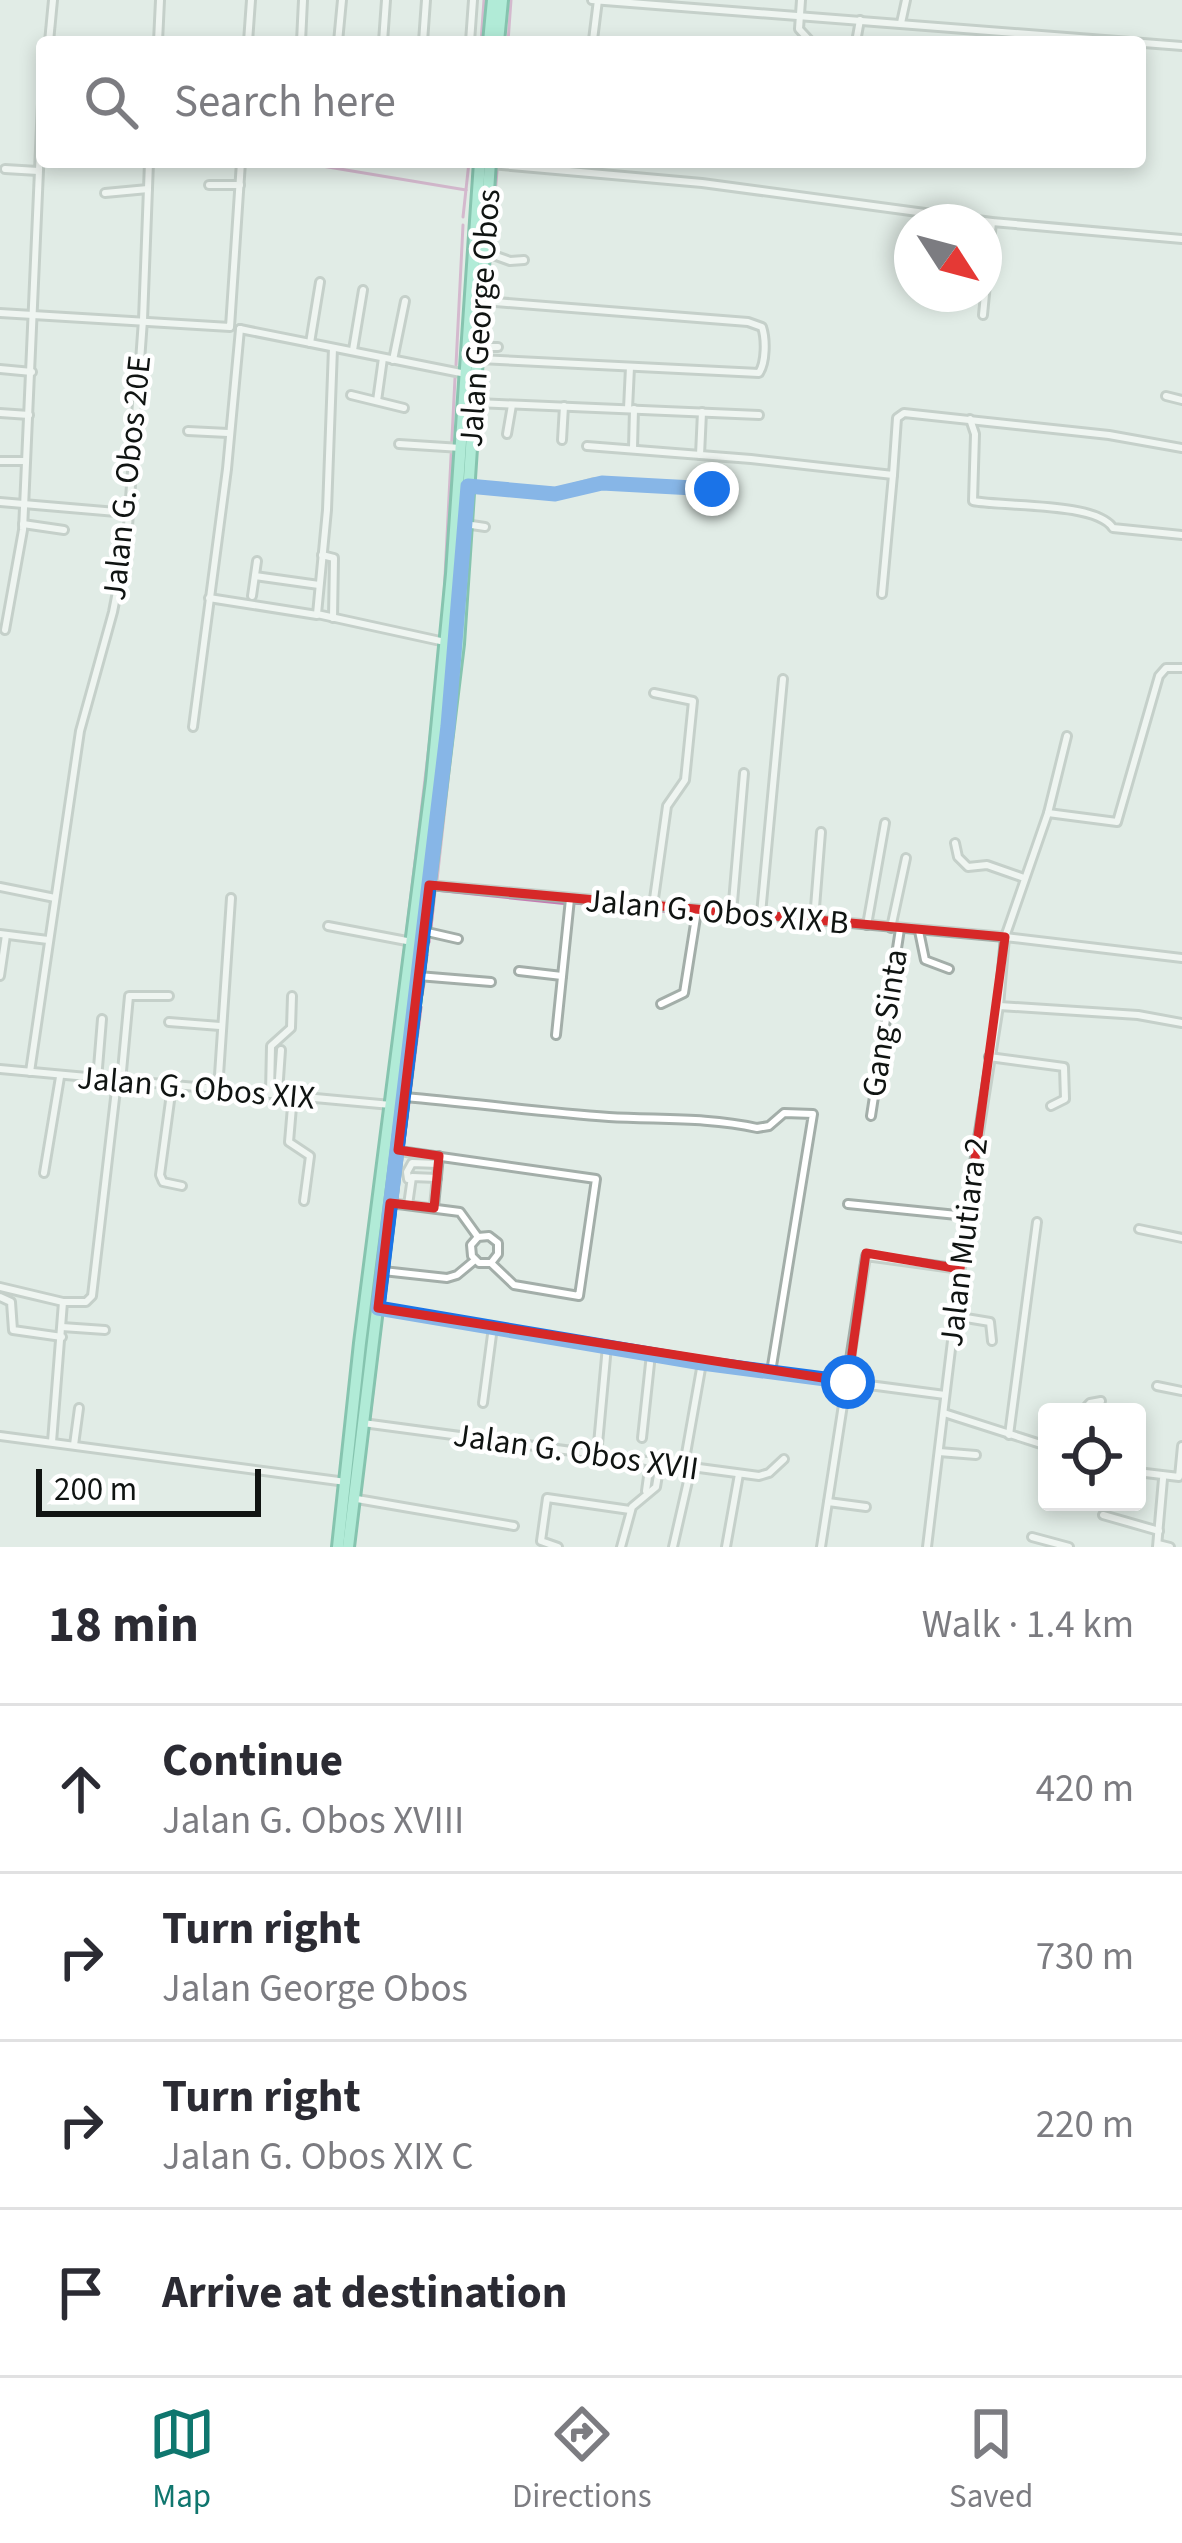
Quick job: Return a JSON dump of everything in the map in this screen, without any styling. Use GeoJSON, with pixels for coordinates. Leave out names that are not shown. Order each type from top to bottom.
{"type":"FeatureCollection","features":[{"type":"Feature","properties":{"kind":"main road"},"geometry":{"type":"LineString","coordinates":[[485,36],[493,0]]}},
{"type":"Feature","properties":{"kind":"main road"},"geometry":{"type":"LineString","coordinates":[[485,36],[502,0]]}},
{"type":"Feature","properties":{"kind":"main road","name":"Jalan George Obos"},"geometry":{"type":"LineString","coordinates":[[338,1547],[445,642],[480,168]]}},
{"type":"Feature","properties":{"kind":"main road","name":"Jalan George Obos"},"geometry":{"type":"LineString","coordinates":[[348,1547],[408,1097],[458,644],[490,168]]}},
{"type":"Feature","properties":{"kind":"street"},"geometry":{"type":"LineString","coordinates":[[49,36],[52,0]]}},
{"type":"Feature","properties":{"kind":"street"},"geometry":{"type":"LineString","coordinates":[[158,36],[160,0]]}},
{"type":"Feature","properties":{"kind":"street"},"geometry":{"type":"LineString","coordinates":[[248,36],[250,0]]}},
{"type":"Feature","properties":{"kind":"street"},"geometry":{"type":"LineString","coordinates":[[301,36],[303,0]]}},
{"type":"Feature","properties":{"kind":"street"},"geometry":{"type":"LineString","coordinates":[[339,36],[342,0]]}},
{"type":"Feature","properties":{"kind":"street"},"geometry":{"type":"LineString","coordinates":[[383,36],[386,0]]}},
{"type":"Feature","properties":{"kind":"street"},"geometry":{"type":"LineString","coordinates":[[424,36],[426,0]]}},
{"type":"Feature","properties":{"kind":"street"},"geometry":{"type":"LineString","coordinates":[[473,0],[485,36]]}},
{"type":"Feature","properties":{"kind":"street"},"geometry":{"type":"LineString","coordinates":[[592,36],[595,0],[1065,36]]}},
{"type":"Feature","properties":{"kind":"street"},"geometry":{"type":"LineString","coordinates":[[801,0],[797,15],[804,36]]}},
{"type":"Feature","properties":{"kind":"street"},"geometry":{"type":"LineString","coordinates":[[901,22],[906,0]]}},
{"type":"Feature","properties":{"kind":"street"},"geometry":{"type":"LineString","coordinates":[[857,36],[860,20]]}},
{"type":"Feature","properties":{"kind":"street"},"geometry":{"type":"LineString","coordinates":[[1146,43],[1182,46]]}},
{"type":"Feature","properties":{"kind":"street"},"geometry":{"type":"LineString","coordinates":[[4,630],[23,524],[38,168]]}},
{"type":"Feature","properties":{"kind":"street","name":"Jalan G. Obos 20E"},"geometry":{"type":"LineString","coordinates":[[30,1072],[86,703],[120,585],[143,320],[149,168]]}},
{"type":"Feature","properties":{"kind":"street"},"geometry":{"type":"LineString","coordinates":[[193,727],[228,433],[241,168]]}},
{"type":"Feature","properties":{"kind":"street"},"geometry":{"type":"LineString","coordinates":[[526,168],[703,183],[894,209]]}},
{"type":"Feature","properties":{"kind":"street"},"geometry":{"type":"LineString","coordinates":[[5,169],[38,171]]}},
{"type":"Feature","properties":{"kind":"street"},"geometry":{"type":"LineString","coordinates":[[208,185],[240,185]]}},
{"type":"Feature","properties":{"kind":"street"},"geometry":{"type":"LineString","coordinates":[[105,193],[148,189]]}},
{"type":"Feature","properties":{"kind":"street"},"geometry":{"type":"LineString","coordinates":[[1002,223],[1182,239]]}},
{"type":"Feature","properties":{"kind":"street"},"geometry":{"type":"LineString","coordinates":[[485,252],[510,261],[524,260]]}},
{"type":"Feature","properties":{"kind":"street"},"geometry":{"type":"LineString","coordinates":[[310,343],[320,282]]}},
{"type":"Feature","properties":{"kind":"street"},"geometry":{"type":"LineString","coordinates":[[353,350],[363,290]]}},
{"type":"Feature","properties":{"kind":"street"},"geometry":{"type":"LineString","coordinates":[[394,360],[405,301]]}},
{"type":"Feature","properties":{"kind":"street"},"geometry":{"type":"LineString","coordinates":[[479,353],[759,373],[763,366],[764,332],[757,324],[482,301]]}},
{"type":"Feature","properties":{"kind":"street"},"geometry":{"type":"LineString","coordinates":[[0,313],[235,328],[466,374]]}},
{"type":"Feature","properties":{"kind":"street"},"geometry":{"type":"LineString","coordinates":[[479,353],[498,347]]}},
{"type":"Feature","properties":{"kind":"street"},"geometry":{"type":"LineString","coordinates":[[317,615],[333,348]]}},
{"type":"Feature","properties":{"kind":"street"},"geometry":{"type":"LineString","coordinates":[[377,401],[383,358]]}},
{"type":"Feature","properties":{"kind":"street"},"geometry":{"type":"LineString","coordinates":[[630,367],[633,449]]}},
{"type":"Feature","properties":{"kind":"street"},"geometry":{"type":"LineString","coordinates":[[0,369],[32,372]]}},
{"type":"Feature","properties":{"kind":"street"},"geometry":{"type":"LineString","coordinates":[[351,395],[404,408]]}},
{"type":"Feature","properties":{"kind":"street"},"geometry":{"type":"LineString","coordinates":[[1166,396],[1182,400]]}},
{"type":"Feature","properties":{"kind":"street"},"geometry":{"type":"LineString","coordinates":[[476,403],[759,415]]}},
{"type":"Feature","properties":{"kind":"street"},"geometry":{"type":"LineString","coordinates":[[507,434],[512,405]]}},
{"type":"Feature","properties":{"kind":"street"},"geometry":{"type":"LineString","coordinates":[[562,440],[564,406]]}},
{"type":"Feature","properties":{"kind":"street"},"geometry":{"type":"LineString","coordinates":[[700,455],[702,412]]}},
{"type":"Feature","properties":{"kind":"street"},"geometry":{"type":"LineString","coordinates":[[0,413],[29,415]]}},
{"type":"Feature","properties":{"kind":"street"},"geometry":{"type":"LineString","coordinates":[[882,594],[900,414],[1109,435],[1182,448]]}},
{"type":"Feature","properties":{"kind":"street"},"geometry":{"type":"LineString","coordinates":[[970,419],[975,434],[973,501],[1071,511],[1103,517],[1114,528],[1182,535]]}},
{"type":"Feature","properties":{"kind":"street"},"geometry":{"type":"LineString","coordinates":[[188,431],[228,433]]}},
{"type":"Feature","properties":{"kind":"street"},"geometry":{"type":"LineString","coordinates":[[398,444],[460,448]]}},
{"type":"Feature","properties":{"kind":"street"},"geometry":{"type":"LineString","coordinates":[[587,446],[893,476]]}},
{"type":"Feature","properties":{"kind":"street"},"geometry":{"type":"LineString","coordinates":[[0,461],[27,461]]}},
{"type":"Feature","properties":{"kind":"street"},"geometry":{"type":"LineString","coordinates":[[468,486],[555,494],[602,483],[712,489]]}},
{"type":"Feature","properties":{"kind":"street"},"geometry":{"type":"LineString","coordinates":[[0,502],[129,513]]}},
{"type":"Feature","properties":{"kind":"street"},"geometry":{"type":"LineString","coordinates":[[466,503],[483,506]]}},
{"type":"Feature","properties":{"kind":"street"},"geometry":{"type":"LineString","coordinates":[[23,524],[64,530]]}},
{"type":"Feature","properties":{"kind":"street"},"geometry":{"type":"LineString","coordinates":[[464,524],[485,526]]}},
{"type":"Feature","properties":{"kind":"street"},"geometry":{"type":"LineString","coordinates":[[322,555],[334,558],[333,618]]}},
{"type":"Feature","properties":{"kind":"street"},"geometry":{"type":"LineString","coordinates":[[252,596],[257,561]]}},
{"type":"Feature","properties":{"kind":"street"},"geometry":{"type":"LineString","coordinates":[[255,576],[319,585]]}},
{"type":"Feature","properties":{"kind":"street"},"geometry":{"type":"LineString","coordinates":[[208,598],[445,642]]}},
{"type":"Feature","properties":{"kind":"street"},"geometry":{"type":"LineString","coordinates":[[1048,813],[1117,823],[1159,676],[1166,668],[1182,668]]}},
{"type":"Feature","properties":{"kind":"street"},"geometry":{"type":"LineString","coordinates":[[761,915],[783,679]]}},
{"type":"Feature","properties":{"kind":"street"},"geometry":{"type":"LineString","coordinates":[[653,692],[692,701],[685,780],[667,806],[653,906]]}},
{"type":"Feature","properties":{"kind":"street","name":"Jalan Mutiara 2"},"geometry":{"type":"LineString","coordinates":[[927,1547],[1005,937],[1048,813],[1067,736]]}},
{"type":"Feature","properties":{"kind":"street"},"geometry":{"type":"LineString","coordinates":[[733,914],[744,773]]}},
{"type":"Feature","properties":{"kind":"street"},"geometry":{"type":"LineString","coordinates":[[867,926],[885,823]]}},
{"type":"Feature","properties":{"kind":"street"},"geometry":{"type":"LineString","coordinates":[[814,920],[821,832]]}},
{"type":"Feature","properties":{"kind":"street"},"geometry":{"type":"LineString","coordinates":[[955,842],[958,857],[968,867],[987,865],[1024,878]]}},
{"type":"Feature","properties":{"kind":"street","name":"Gang Sinta"},"geometry":{"type":"LineString","coordinates":[[871,1116],[906,857]]}},
{"type":"Feature","properties":{"kind":"street","name":"Jalan G. Obos XIX B"},"geometry":{"type":"LineString","coordinates":[[429,885],[1005,937],[1182,958]]}},
{"type":"Feature","properties":{"kind":"street"},"geometry":{"type":"LineString","coordinates":[[0,887],[55,898]]}},
{"type":"Feature","properties":{"kind":"street"},"geometry":{"type":"LineString","coordinates":[[218,1090],[231,898]]}},
{"type":"Feature","properties":{"kind":"street"},"geometry":{"type":"LineString","coordinates":[[556,1035],[570,899]]}},
{"type":"Feature","properties":{"kind":"street"},"geometry":{"type":"LineString","coordinates":[[661,1004],[684,993],[697,911]]}},
{"type":"Feature","properties":{"kind":"street"},"geometry":{"type":"LineString","coordinates":[[328,926],[412,942]]}},
{"type":"Feature","properties":{"kind":"street"},"geometry":{"type":"LineString","coordinates":[[423,931],[458,939]]}},
{"type":"Feature","properties":{"kind":"street"},"geometry":{"type":"LineString","coordinates":[[919,931],[925,960],[949,969]]}},
{"type":"Feature","properties":{"kind":"street"},"geometry":{"type":"LineString","coordinates":[[0,976],[3,934],[48,940]]}},
{"type":"Feature","properties":{"kind":"street"},"geometry":{"type":"LineString","coordinates":[[519,971],[562,976]]}},
{"type":"Feature","properties":{"kind":"street"},"geometry":{"type":"LineString","coordinates":[[418,976],[491,982]]}},
{"type":"Feature","properties":{"kind":"street"},"geometry":{"type":"LineString","coordinates":[[0,1287],[62,1302],[86,1302],[92,1296],[129,996],[169,997]]}},
{"type":"Feature","properties":{"kind":"street"},"geometry":{"type":"LineString","coordinates":[[274,1093],[271,1046],[291,1028],[292,996]]}},
{"type":"Feature","properties":{"kind":"street"},"geometry":{"type":"LineString","coordinates":[[999,1006],[1138,1015],[1182,1023]]}},
{"type":"Feature","properties":{"kind":"street"},"geometry":{"type":"LineString","coordinates":[[97,1080],[102,1019]]}},
{"type":"Feature","properties":{"kind":"street"},"geometry":{"type":"LineString","coordinates":[[169,1022],[220,1026]]}},
{"type":"Feature","properties":{"kind":"street"},"geometry":{"type":"LineString","coordinates":[[274,1093],[281,1050]]}},
{"type":"Feature","properties":{"kind":"street"},"geometry":{"type":"LineString","coordinates":[[989,1057],[1064,1067],[1065,1099],[1051,1106]]}},
{"type":"Feature","properties":{"kind":"street","name":"Jalan G. Obos XIX"},"geometry":{"type":"LineString","coordinates":[[0,1069],[391,1105]]}},
{"type":"Feature","properties":{"kind":"street"},"geometry":{"type":"LineString","coordinates":[[44,1173],[60,1077]]}},
{"type":"Feature","properties":{"kind":"street"},"geometry":{"type":"LineString","coordinates":[[172,1086],[160,1175],[162,1182],[182,1186]]}},
{"type":"Feature","properties":{"kind":"street"},"geometry":{"type":"LineString","coordinates":[[292,1095],[289,1142],[310,1156],[304,1201]]}},
{"type":"Feature","properties":{"kind":"street"},"geometry":{"type":"LineString","coordinates":[[408,1097],[757,1127],[769,1126],[784,1113],[813,1114],[771,1372]]}},
{"type":"Feature","properties":{"kind":"street"},"geometry":{"type":"LineString","coordinates":[[401,1151],[596,1179],[578,1296],[514,1286],[491,1262],[476,1260],[470,1251],[478,1237]]}},
{"type":"Feature","properties":{"kind":"street"},"geometry":{"type":"LineString","coordinates":[[434,1208],[439,1160]]}},
{"type":"Feature","properties":{"kind":"street"},"geometry":{"type":"LineString","coordinates":[[410,1183],[406,1172],[412,1163],[439,1160]]}},
{"type":"Feature","properties":{"kind":"street"},"geometry":{"type":"LineString","coordinates":[[408,1205],[414,1176],[437,1178]]}},
{"type":"Feature","properties":{"kind":"street"},"geometry":{"type":"LineString","coordinates":[[391,1203],[460,1212],[478,1237]]}},
{"type":"Feature","properties":{"kind":"street"},"geometry":{"type":"LineString","coordinates":[[848,1204],[967,1216]]}},
{"type":"Feature","properties":{"kind":"street"},"geometry":{"type":"LineString","coordinates":[[1009,1435],[1037,1222]]}},
{"type":"Feature","properties":{"kind":"street"},"geometry":{"type":"LineString","coordinates":[[1139,1229],[1182,1238]]}},
{"type":"Feature","properties":{"kind":"street"},"geometry":{"type":"LineString","coordinates":[[478,1237],[489,1236],[497,1243],[498,1254],[491,1262]]}},
{"type":"Feature","properties":{"kind":"street"},"geometry":{"type":"LineString","coordinates":[[821,1547],[866,1256],[960,1269]]}},
{"type":"Feature","properties":{"kind":"street"},"geometry":{"type":"LineString","coordinates":[[386,1271],[447,1278],[458,1276],[476,1260]]}},
{"type":"Feature","properties":{"kind":"street"},"geometry":{"type":"LineString","coordinates":[[0,1297],[11,1302],[14,1330],[62,1336]]}},
{"type":"Feature","properties":{"kind":"street"},"geometry":{"type":"LineString","coordinates":[[52,1442],[62,1302]]}},
{"type":"Feature","properties":{"kind":"street"},"geometry":{"type":"LineString","coordinates":[[378,1308],[702,1363],[945,1395]]}},
{"type":"Feature","properties":{"kind":"street"},"geometry":{"type":"LineString","coordinates":[[954,1316],[990,1322],[992,1341]]}},
{"type":"Feature","properties":{"kind":"street"},"geometry":{"type":"LineString","coordinates":[[62,1327],[105,1330]]}},
{"type":"Feature","properties":{"kind":"street"},"geometry":{"type":"LineString","coordinates":[[483,1403],[493,1327]]}},
{"type":"Feature","properties":{"kind":"street"},"geometry":{"type":"LineString","coordinates":[[597,1455],[607,1346]]}},
{"type":"Feature","properties":{"kind":"street"},"geometry":{"type":"LineString","coordinates":[[642,1438],[651,1354]]}},
{"type":"Feature","properties":{"kind":"street"},"geometry":{"type":"LineString","coordinates":[[673,1547],[702,1363]]}},
{"type":"Feature","properties":{"kind":"street"},"geometry":{"type":"LineString","coordinates":[[1157,1386],[1182,1391]]}},
{"type":"Feature","properties":{"kind":"street"},"geometry":{"type":"LineString","coordinates":[[1090,1403],[1102,1401]]}},
{"type":"Feature","properties":{"kind":"street"},"geometry":{"type":"LineString","coordinates":[[74,1445],[79,1408]]}},
{"type":"Feature","properties":{"kind":"street"},"geometry":{"type":"LineString","coordinates":[[944,1413],[1038,1443]]}},
{"type":"Feature","properties":{"kind":"street","name":"Jalan G. Obos XVII"},"geometry":{"type":"LineString","coordinates":[[363,1423],[739,1474],[764,1475],[784,1459]]}},
{"type":"Feature","properties":{"kind":"street"},"geometry":{"type":"LineString","coordinates":[[0,1436],[346,1482]]}},
{"type":"Feature","properties":{"kind":"street"},"geometry":{"type":"LineString","coordinates":[[1146,1474],[1179,1477],[1182,1446]]}},
{"type":"Feature","properties":{"kind":"street"},"geometry":{"type":"LineString","coordinates":[[939,1452],[976,1455]]}},
{"type":"Feature","properties":{"kind":"street"},"geometry":{"type":"LineString","coordinates":[[646,1491],[650,1462]]}},
{"type":"Feature","properties":{"kind":"street"},"geometry":{"type":"LineString","coordinates":[[621,1547],[630,1510],[658,1484],[660,1463]]}},
{"type":"Feature","properties":{"kind":"street"},"geometry":{"type":"LineString","coordinates":[[726,1547],[739,1474]]}},
{"type":"Feature","properties":{"kind":"street"},"geometry":{"type":"LineString","coordinates":[[1163,1478],[1157,1546],[1170,1547]]}},
{"type":"Feature","properties":{"kind":"street"},"geometry":{"type":"LineString","coordinates":[[353,1498],[514,1526]]}},
{"type":"Feature","properties":{"kind":"street"},"geometry":{"type":"LineString","coordinates":[[557,1547],[541,1541],[547,1498],[630,1510]]}},
{"type":"Feature","properties":{"kind":"street"},"geometry":{"type":"LineString","coordinates":[[829,1502],[866,1507]]}},
{"type":"Feature","properties":{"kind":"street"},"geometry":{"type":"LineString","coordinates":[[1103,1515],[1159,1531]]}},
{"type":"Feature","properties":{"kind":"street"},"geometry":{"type":"LineString","coordinates":[[1032,1537],[1069,1547]]}},
{"type":"Feature","properties":{"kind":"highlighted area"},"geometry":{"type":"Polygon","coordinates":[[[429,885],[1005,937],[960,1269],[866,1253],[848,1382],[378,1308],[390,1203],[434,1208],[439,1156],[398,1150],[429,885]]]}},
{"type":"Feature","properties":{"kind":"waterway"},"geometry":{"type":"LineString","coordinates":[[481,36],[484,0]]}},
{"type":"Feature","properties":{"kind":"waterway"},"geometry":{"type":"LineString","coordinates":[[508,36],[511,0]]}},
{"type":"Feature","properties":{"kind":"waterway"},"geometry":{"type":"LineString","coordinates":[[334,168],[466,190]]}},
{"type":"Feature","properties":{"kind":"waterway"},"geometry":{"type":"LineString","coordinates":[[463,217],[468,168]]}},
{"type":"Feature","properties":{"kind":"waterway"},"geometry":{"type":"LineString","coordinates":[[491,246],[497,171]]}},
{"type":"Feature","properties":{"kind":"waterway"},"geometry":{"type":"LineString","coordinates":[[456,365],[463,225]]}},
{"type":"Feature","properties":{"kind":"waterway"},"geometry":{"type":"LineString","coordinates":[[488,295],[490,259]]}},
{"type":"Feature","properties":{"kind":"waterway"},"geometry":{"type":"LineString","coordinates":[[484,341],[487,308]]}},
{"type":"Feature","properties":{"kind":"waterway"},"geometry":{"type":"LineString","coordinates":[[480,387],[482,365]]}},
{"type":"Feature","properties":{"kind":"waterway"},"geometry":{"type":"LineString","coordinates":[[443,616],[455,378]]}},
{"type":"Feature","properties":{"kind":"waterway"},"geometry":{"type":"LineString","coordinates":[[345,1438],[435,697]]}},
{"type":"Feature","properties":{"kind":"waterway"},"geometry":{"type":"LineString","coordinates":[[437,880],[453,735]]}},
{"type":"Feature","properties":{"kind":"waterway"},"geometry":{"type":"LineString","coordinates":[[431,927],[435,890],[569,904]]}},
{"type":"Feature","properties":{"kind":"waterway"},"geometry":{"type":"LineString","coordinates":[[574,903],[695,914]]}},
{"type":"Feature","properties":{"kind":"waterway"},"geometry":{"type":"LineString","coordinates":[[425,970],[427,955]]}},
{"type":"Feature","properties":{"kind":"waterway"},"geometry":{"type":"LineString","coordinates":[[422,995],[424,983]]}},
{"type":"Feature","properties":{"kind":"waterway"},"geometry":{"type":"LineString","coordinates":[[397,1198],[421,1007]]}},
{"type":"Feature","properties":{"kind":"waterway"},"geometry":{"type":"LineString","coordinates":[[384,1302],[395,1210]]}},
{"type":"Feature","properties":{"kind":"waterway"},"geometry":{"type":"LineString","coordinates":[[370,1417],[382,1315]]}},
{"type":"Feature","properties":{"kind":"waterway"},"geometry":{"type":"LineString","coordinates":[[360,1493],[368,1430]]}},
{"type":"Feature","properties":{"kind":"waterway"},"geometry":{"type":"LineString","coordinates":[[354,1540],[359,1505]]}},
{"type":"Feature","properties":{"kind":"route"},"geometry":{"type":"LineString","coordinates":[[712,489],[602,483],[555,494],[468,486],[458,644],[378,1308],[702,1363],[848,1382]]}}]}
